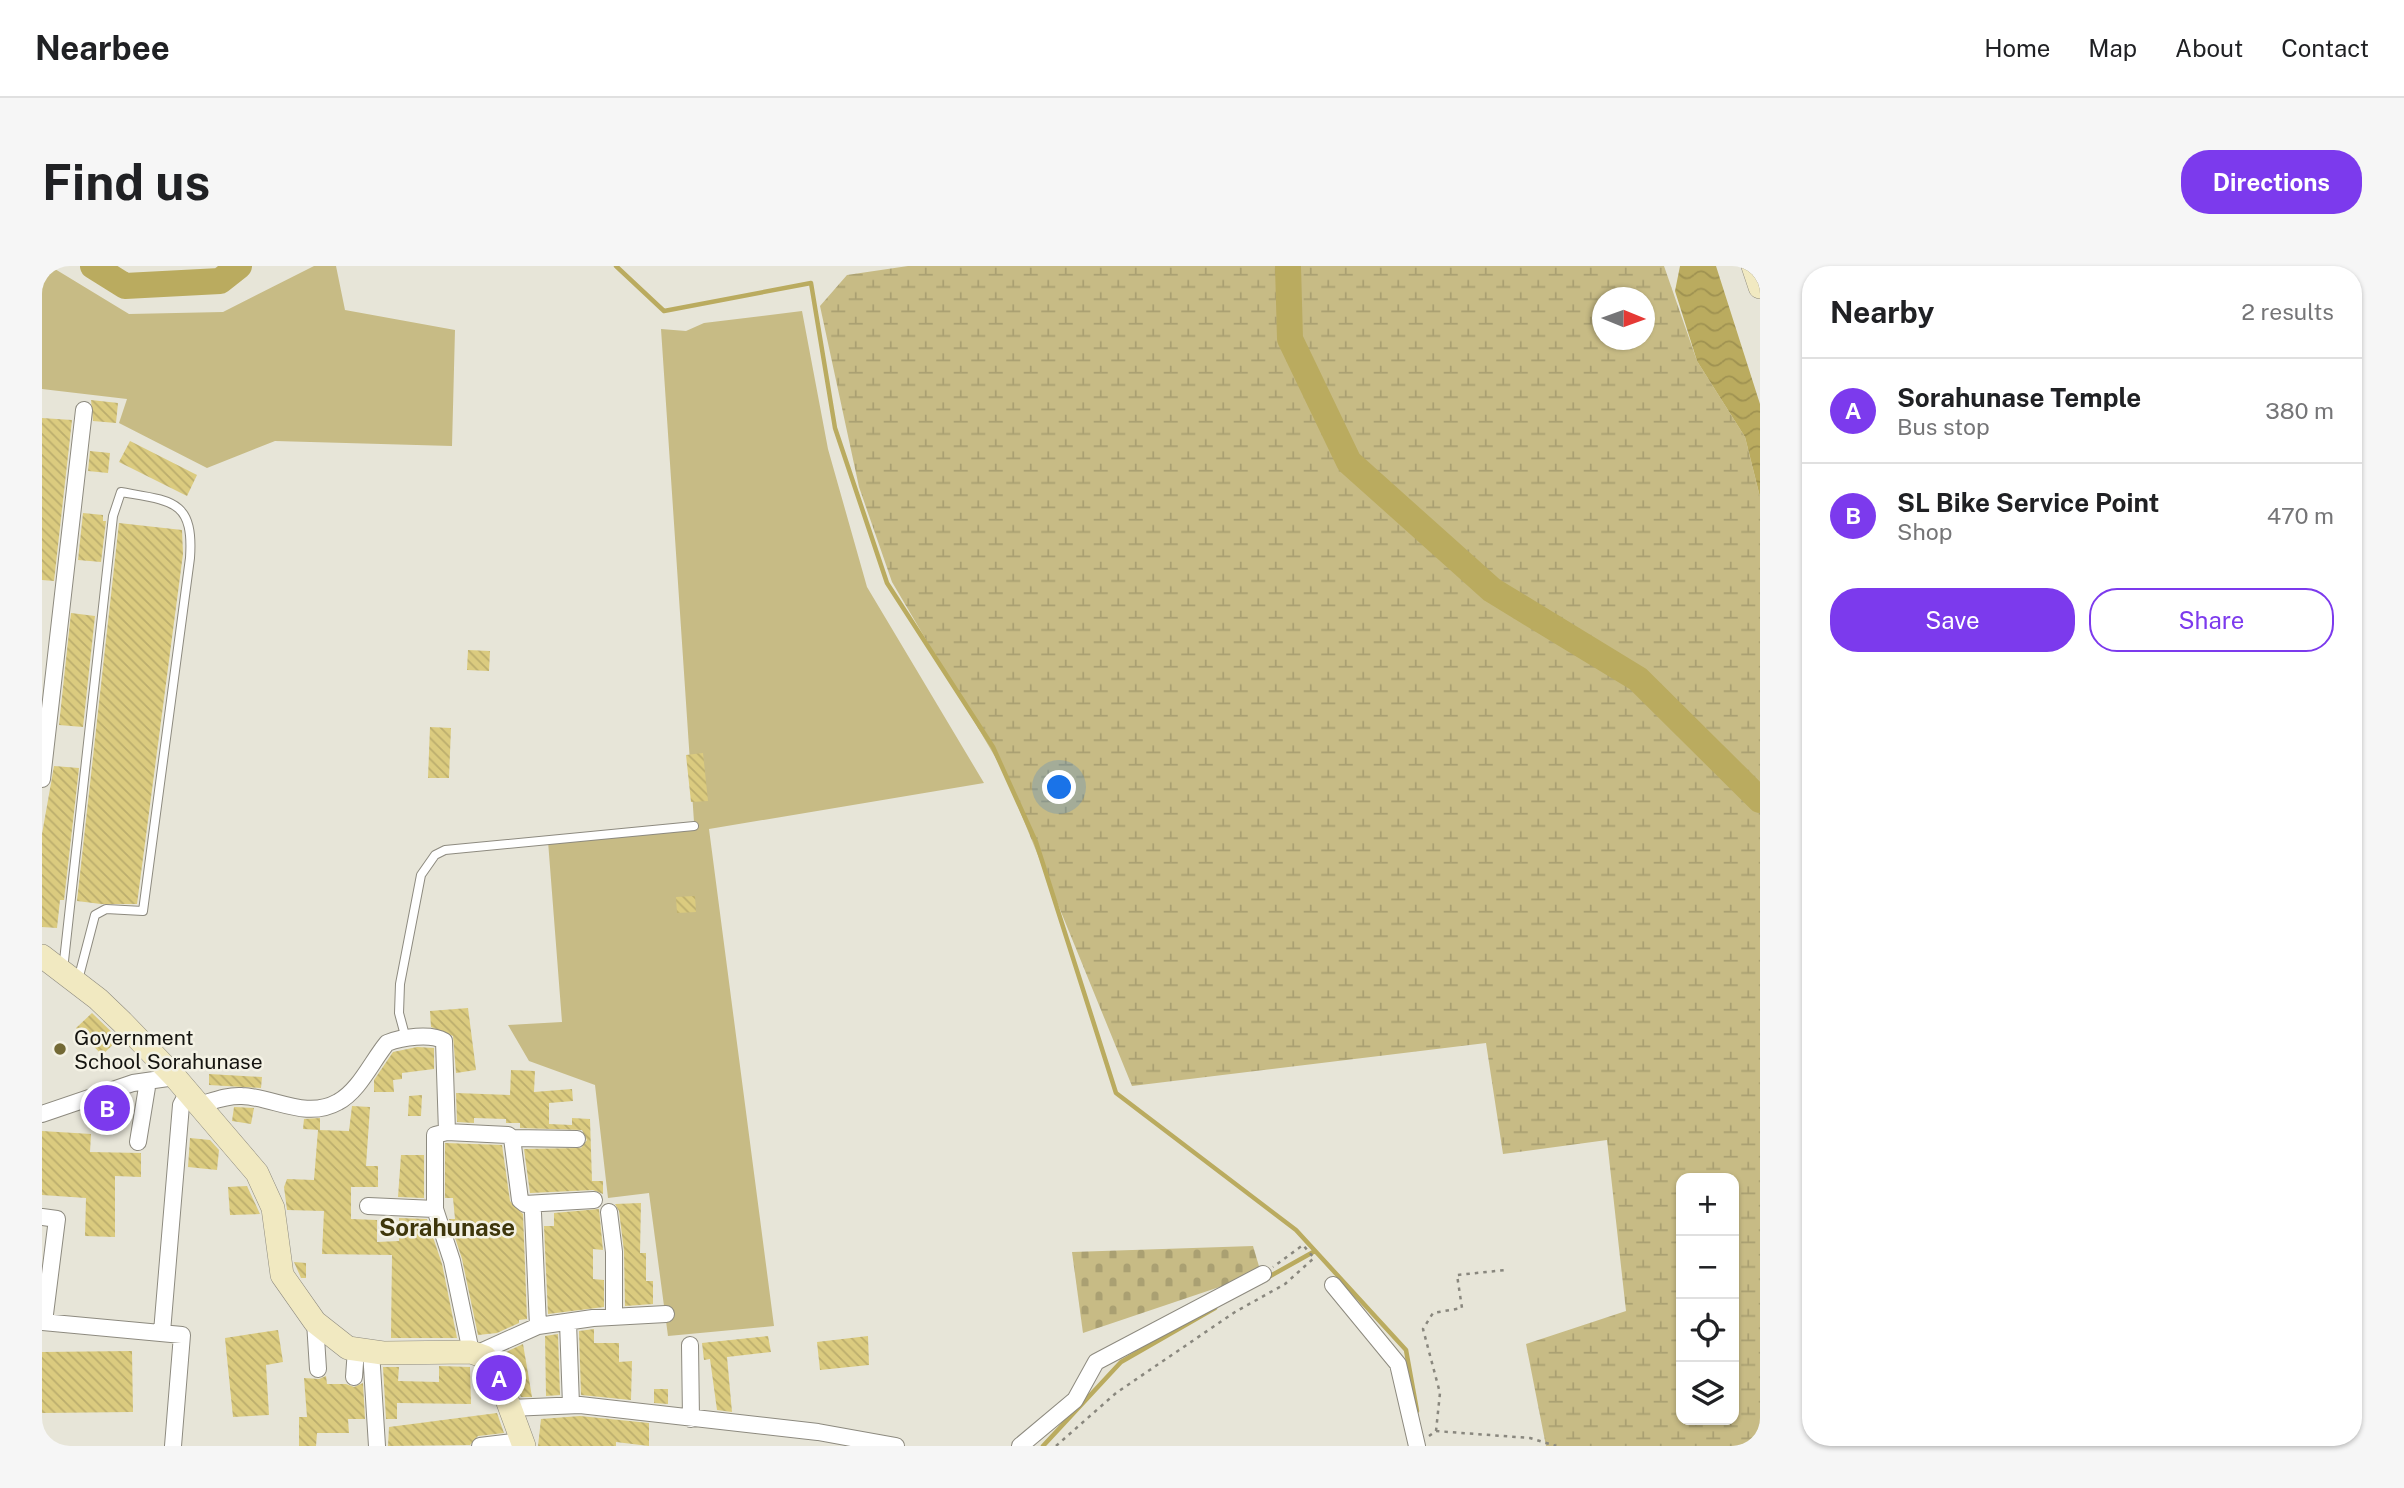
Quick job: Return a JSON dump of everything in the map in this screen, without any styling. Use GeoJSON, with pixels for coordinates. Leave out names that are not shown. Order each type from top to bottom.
{"type":"FeatureCollection","features":[{"type":"Feature","properties":{"kind":"street"},"geometry":{"type":"LineString","coordinates":[[1754,266],[1760,287]]}},
{"type":"Feature","properties":{"kind":"street"},"geometry":{"type":"LineString","coordinates":[[42,779],[84,410]]}},
{"type":"Feature","properties":{"kind":"street"},"geometry":{"type":"LineString","coordinates":[[42,956],[98,999],[239,1149],[266,1188],[272,1209],[282,1275],[315,1322],[348,1348],[474,1353],[485,1357],[499,1378],[523,1444],[480,1446]]}},
{"type":"Feature","properties":{"kind":"street"},"geometry":{"type":"LineString","coordinates":[[42,1114],[97,1093],[148,1080],[187,1091],[245,1096],[291,1107],[326,1107],[340,1102],[387,1043],[433,1037],[444,1041],[447,1132]]}},
{"type":"Feature","properties":{"kind":"street"},"geometry":{"type":"LineString","coordinates":[[138,1142],[148,1080]]}},
{"type":"Feature","properties":{"kind":"street"},"geometry":{"type":"LineString","coordinates":[[162,1332],[181,1105],[187,1091]]}},
{"type":"Feature","properties":{"kind":"street"},"geometry":{"type":"LineString","coordinates":[[474,1353],[452,1261],[435,1209],[434,1141],[439,1132],[504,1133],[512,1138],[577,1139]]}},
{"type":"Feature","properties":{"kind":"street"},"geometry":{"type":"LineString","coordinates":[[512,1138],[521,1203],[594,1200]]}},
{"type":"Feature","properties":{"kind":"street"},"geometry":{"type":"LineString","coordinates":[[368,1206],[435,1209]]}},
{"type":"Feature","properties":{"kind":"street"},"geometry":{"type":"LineString","coordinates":[[609,1212],[614,1252],[614,1317]]}},
{"type":"Feature","properties":{"kind":"street"},"geometry":{"type":"LineString","coordinates":[[533,1213],[538,1326]]}},
{"type":"Feature","properties":{"kind":"street"},"geometry":{"type":"LineString","coordinates":[[42,1217],[57,1219],[43,1322],[182,1335],[173,1446]]}},
{"type":"Feature","properties":{"kind":"street"},"geometry":{"type":"LineString","coordinates":[[1020,1446],[1075,1400],[1096,1362],[1263,1275]]}},
{"type":"Feature","properties":{"kind":"street"},"geometry":{"type":"LineString","coordinates":[[1333,1285],[1398,1364],[1417,1444]]}},
{"type":"Feature","properties":{"kind":"street"},"geometry":{"type":"LineString","coordinates":[[474,1353],[538,1326],[666,1314]]}},
{"type":"Feature","properties":{"kind":"street"},"geometry":{"type":"LineString","coordinates":[[315,1322],[318,1369]]}},
{"type":"Feature","properties":{"kind":"street"},"geometry":{"type":"LineString","coordinates":[[568,1322],[570,1405]]}},
{"type":"Feature","properties":{"kind":"street"},"geometry":{"type":"LineString","coordinates":[[690,1345],[691,1419]]}},
{"type":"Feature","properties":{"kind":"street"},"geometry":{"type":"LineString","coordinates":[[354,1377],[364,1350]]}},
{"type":"Feature","properties":{"kind":"street"},"geometry":{"type":"LineString","coordinates":[[364,1350],[377,1446]]}},
{"type":"Feature","properties":{"kind":"street"},"geometry":{"type":"LineString","coordinates":[[510,1408],[570,1405],[691,1419],[820,1439],[896,1446]]}},
{"type":"Feature","properties":{"kind":"lane"},"geometry":{"type":"LineString","coordinates":[[121,492],[159,499],[185,513],[190,525],[190,558],[143,911],[106,909],[95,915],[70,977],[113,516],[121,492]]}},
{"type":"Feature","properties":{"kind":"lane"},"geometry":{"type":"LineString","coordinates":[[406,1039],[399,1013],[400,984],[421,874],[435,855],[445,850],[694,826]]}},
{"type":"Feature","properties":{"kind":"path"},"geometry":{"type":"LineString","coordinates":[[1056,1446],[1116,1393],[1235,1312],[1285,1284],[1314,1258],[1303,1245],[1263,1275]]}},
{"type":"Feature","properties":{"kind":"path"},"geometry":{"type":"LineString","coordinates":[[1436,1431],[1440,1393],[1423,1329],[1433,1313],[1461,1308],[1457,1275],[1506,1270]]}},
{"type":"Feature","properties":{"kind":"path"},"geometry":{"type":"LineString","coordinates":[[1417,1444],[1436,1431],[1530,1438],[1556,1446]]}},
{"type":"Feature","properties":{"kind":"green space"},"geometry":{"type":"Polygon","coordinates":[[[42,266],[50,266],[129,314],[223,312],[314,266],[336,266],[345,310],[455,330],[452,446],[275,441],[207,468],[119,423],[127,399],[42,389],[42,266]]]}},
{"type":"Feature","properties":{"kind":"green space"},"geometry":{"type":"Polygon","coordinates":[[[908,266],[1664,266],[1697,361],[1745,437],[1760,497],[1760,1446],[1546,1446],[1526,1344],[1626,1311],[1607,1140],[1503,1154],[1486,1043],[1132,1086],[1004,772],[892,582],[859,487],[820,306],[847,275],[908,266]]]}},
{"type":"Feature","properties":{"kind":"green space"},"geometry":{"type":"Polygon","coordinates":[[[802,311],[828,449],[867,587],[984,783],[709,829],[774,1326],[668,1336],[649,1193],[608,1198],[595,1085],[529,1061],[508,1025],[562,1022],[548,841],[694,822],[661,329],[686,331],[704,323],[802,311]]]}},
{"type":"Feature","properties":{"kind":"green space"},"geometry":{"type":"Polygon","coordinates":[[[1253,1246],[1261,1273],[1083,1333],[1072,1252],[1253,1246]]]}},
{"type":"Feature","properties":{"kind":"water"},"geometry":{"type":"Polygon","coordinates":[[[1680,266],[1716,266],[1760,404],[1760,497],[1745,437],[1697,361],[1675,291],[1680,266]]]}},
{"type":"Feature","properties":{"kind":"building"},"geometry":{"type":"Polygon","coordinates":[[[91,400],[118,403],[116,423],[93,421],[91,400]]]}},
{"type":"Feature","properties":{"kind":"building"},"geometry":{"type":"Polygon","coordinates":[[[42,418],[72,420],[54,581],[42,580],[42,418]]]}},
{"type":"Feature","properties":{"kind":"building"},"geometry":{"type":"Polygon","coordinates":[[[130,441],[197,475],[187,496],[119,462],[130,441]]]}},
{"type":"Feature","properties":{"kind":"building"},"geometry":{"type":"Polygon","coordinates":[[[90,451],[110,453],[108,473],[88,471],[90,451]]]}},
{"type":"Feature","properties":{"kind":"building"},"geometry":{"type":"Polygon","coordinates":[[[83,513],[103,515],[103,521],[106,521],[101,562],[78,560],[83,513]]]}},
{"type":"Feature","properties":{"kind":"building"},"geometry":{"type":"Polygon","coordinates":[[[119,523],[182,530],[183,554],[137,904],[101,904],[77,901],[119,523]]]}},
{"type":"Feature","properties":{"kind":"building"},"geometry":{"type":"Polygon","coordinates":[[[71,613],[95,616],[83,727],[59,725],[71,613]]]}},
{"type":"Feature","properties":{"kind":"building"},"geometry":{"type":"Polygon","coordinates":[[[468,650],[490,651],[489,671],[467,670],[468,650]]]}},
{"type":"Feature","properties":{"kind":"building"},"geometry":{"type":"Polygon","coordinates":[[[430,727],[451,728],[449,778],[428,778],[430,727]]]}},
{"type":"Feature","properties":{"kind":"building"},"geometry":{"type":"Polygon","coordinates":[[[703,753],[708,801],[691,802],[686,755],[703,753]]]}},
{"type":"Feature","properties":{"kind":"building"},"geometry":{"type":"Polygon","coordinates":[[[54,766],[79,768],[64,900],[60,900],[57,928],[42,927],[42,834],[54,766]]]}},
{"type":"Feature","properties":{"kind":"building"},"geometry":{"type":"Polygon","coordinates":[[[695,896],[696,912],[677,913],[676,897],[695,896]]]}},
{"type":"Feature","properties":{"kind":"building"},"geometry":{"type":"Polygon","coordinates":[[[468,1008],[476,1070],[456,1073],[453,1036],[431,1027],[430,1011],[468,1008]]]}},
{"type":"Feature","properties":{"kind":"building"},"geometry":{"type":"Polygon","coordinates":[[[92,1013],[119,1039],[102,1055],[76,1028],[92,1013]]]}},
{"type":"Feature","properties":{"kind":"building"},"geometry":{"type":"Polygon","coordinates":[[[417,1047],[434,1048],[434,1069],[402,1073],[402,1079],[393,1080],[394,1092],[374,1092],[374,1080],[393,1052],[417,1047]]]}},
{"type":"Feature","properties":{"kind":"building"},"geometry":{"type":"Polygon","coordinates":[[[511,1070],[535,1071],[534,1092],[572,1089],[573,1101],[549,1103],[549,1124],[572,1125],[572,1118],[590,1119],[592,1181],[603,1181],[603,1194],[593,1190],[530,1193],[524,1149],[581,1148],[587,1140],[582,1130],[520,1128],[520,1123],[506,1123],[506,1119],[474,1118],[474,1123],[457,1122],[456,1093],[510,1095],[511,1070]]]}},
{"type":"Feature","properties":{"kind":"building"},"geometry":{"type":"Polygon","coordinates":[[[209,1074],[262,1077],[261,1088],[209,1085],[209,1074]]]}},
{"type":"Feature","properties":{"kind":"building"},"geometry":{"type":"Polygon","coordinates":[[[422,1095],[421,1116],[408,1116],[409,1096],[422,1095]]]}},
{"type":"Feature","properties":{"kind":"building"},"geometry":{"type":"Polygon","coordinates":[[[127,1096],[132,1112],[104,1121],[99,1106],[127,1096]]]}},
{"type":"Feature","properties":{"kind":"building"},"geometry":{"type":"Polygon","coordinates":[[[352,1106],[370,1107],[366,1166],[378,1166],[378,1187],[351,1187],[351,1219],[377,1220],[377,1242],[399,1241],[399,1218],[427,1219],[442,1264],[457,1338],[391,1338],[392,1255],[322,1254],[324,1211],[287,1210],[284,1187],[287,1179],[314,1180],[318,1130],[349,1131],[352,1106]]]}},
{"type":"Feature","properties":{"kind":"building"},"geometry":{"type":"Polygon","coordinates":[[[234,1107],[254,1108],[251,1124],[232,1121],[234,1107]]]}},
{"type":"Feature","properties":{"kind":"building"},"geometry":{"type":"Polygon","coordinates":[[[320,1118],[320,1130],[303,1129],[304,1119],[320,1118]]]}},
{"type":"Feature","properties":{"kind":"building"},"geometry":{"type":"Polygon","coordinates":[[[42,1131],[91,1134],[90,1152],[141,1153],[141,1177],[115,1176],[115,1237],[85,1236],[86,1198],[42,1195],[42,1131]]]}},
{"type":"Feature","properties":{"kind":"building"},"geometry":{"type":"Polygon","coordinates":[[[190,1138],[210,1140],[219,1150],[217,1170],[188,1167],[190,1138]]]}},
{"type":"Feature","properties":{"kind":"building"},"geometry":{"type":"Polygon","coordinates":[[[445,1143],[502,1145],[510,1201],[523,1214],[527,1319],[519,1320],[519,1323],[497,1333],[478,1335],[462,1259],[449,1219],[455,1219],[453,1198],[445,1198],[445,1143]]]}},
{"type":"Feature","properties":{"kind":"building"},"geometry":{"type":"Polygon","coordinates":[[[401,1155],[424,1155],[424,1198],[398,1197],[401,1155]]]}},
{"type":"Feature","properties":{"kind":"building"},"geometry":{"type":"Polygon","coordinates":[[[247,1186],[260,1214],[230,1215],[228,1187],[247,1186]]]}},
{"type":"Feature","properties":{"kind":"building"},"geometry":{"type":"Polygon","coordinates":[[[641,1203],[640,1253],[646,1253],[646,1281],[653,1281],[653,1304],[625,1306],[624,1251],[619,1211],[615,1204],[641,1203]]]}},
{"type":"Feature","properties":{"kind":"building"},"geometry":{"type":"Polygon","coordinates":[[[599,1209],[603,1250],[593,1249],[593,1279],[604,1280],[604,1307],[548,1314],[544,1226],[554,1226],[554,1213],[599,1209]]]}},
{"type":"Feature","properties":{"kind":"building"},"geometry":{"type":"Polygon","coordinates":[[[294,1262],[306,1263],[306,1278],[301,1278],[294,1262]]]}},
{"type":"Feature","properties":{"kind":"building"},"geometry":{"type":"Polygon","coordinates":[[[594,1329],[594,1343],[619,1343],[619,1362],[632,1361],[631,1400],[581,1395],[579,1331],[594,1329]]]}},
{"type":"Feature","properties":{"kind":"building"},"geometry":{"type":"Polygon","coordinates":[[[278,1330],[283,1362],[266,1365],[269,1415],[233,1417],[225,1338],[278,1330]]]}},
{"type":"Feature","properties":{"kind":"building"},"geometry":{"type":"Polygon","coordinates":[[[558,1334],[560,1395],[546,1396],[545,1336],[558,1334]]]}},
{"type":"Feature","properties":{"kind":"building"},"geometry":{"type":"Polygon","coordinates":[[[768,1336],[771,1352],[727,1357],[732,1412],[717,1410],[710,1359],[704,1360],[702,1343],[768,1336]]]}},
{"type":"Feature","properties":{"kind":"building"},"geometry":{"type":"Polygon","coordinates":[[[868,1336],[869,1365],[820,1370],[817,1342],[868,1336]]]}},
{"type":"Feature","properties":{"kind":"building"},"geometry":{"type":"Polygon","coordinates":[[[523,1344],[532,1397],[521,1397],[504,1360],[504,1353],[523,1344]]]}},
{"type":"Feature","properties":{"kind":"building"},"geometry":{"type":"Polygon","coordinates":[[[132,1351],[133,1412],[42,1413],[42,1352],[132,1351]]]}},
{"type":"Feature","properties":{"kind":"building"},"geometry":{"type":"Polygon","coordinates":[[[439,1366],[470,1367],[471,1404],[397,1403],[397,1419],[386,1419],[383,1367],[399,1367],[398,1381],[439,1382],[439,1366]]]}},
{"type":"Feature","properties":{"kind":"building"},"geometry":{"type":"Polygon","coordinates":[[[326,1376],[327,1384],[354,1387],[363,1383],[365,1419],[348,1419],[349,1433],[317,1433],[316,1446],[299,1446],[299,1417],[307,1417],[304,1378],[319,1379],[326,1376]]]}},
{"type":"Feature","properties":{"kind":"building"},"geometry":{"type":"Polygon","coordinates":[[[654,1389],[668,1389],[668,1404],[654,1403],[654,1389]]]}},
{"type":"Feature","properties":{"kind":"building"},"geometry":{"type":"Polygon","coordinates":[[[497,1413],[504,1433],[478,1436],[470,1445],[388,1446],[389,1427],[497,1413]]]}},
{"type":"Feature","properties":{"kind":"building"},"geometry":{"type":"Polygon","coordinates":[[[580,1416],[649,1423],[649,1446],[616,1442],[616,1446],[538,1446],[541,1419],[580,1416]]]}},
{"type":"Feature","properties":{"kind":"waterway"},"geometry":{"type":"LineString","coordinates":[[93,266],[125,286],[220,281],[239,266]]}},
{"type":"Feature","properties":{"kind":"waterway"},"geometry":{"type":"LineString","coordinates":[[616,266],[664,311],[811,283],[835,428],[887,583],[993,747],[1036,842],[1116,1093],[1296,1230],[1406,1350],[1417,1411]]}},
{"type":"Feature","properties":{"kind":"waterway"},"geometry":{"type":"LineString","coordinates":[[1288,266],[1290,339],[1349,462],[1492,590],[1638,679],[1760,800]]}},
{"type":"Feature","properties":{"kind":"waterway"},"geometry":{"type":"LineString","coordinates":[[1265,1279],[1315,1251]]}},
{"type":"Feature","properties":{"kind":"waterway"},"geometry":{"type":"LineString","coordinates":[[1043,1446],[1121,1362],[1215,1308]]}},
{"type":"Feature","properties":{"kind":"place","name":"Government School Sorahunase"},"geometry":{"type":"Point","coordinates":[60,1049]}},
{"type":"Feature","properties":{"kind":"place","name":"SL Bike Service Point"},"geometry":{"type":"Point","coordinates":[107,1108]}},
{"type":"Feature","properties":{"kind":"place","name":"Sorahunase Temple"},"geometry":{"type":"Point","coordinates":[499,1378]}},
{"type":"Feature","properties":{"kind":"district","name":"Sorahunase"},"geometry":{"type":"Point","coordinates":[447,1227]}}]}
